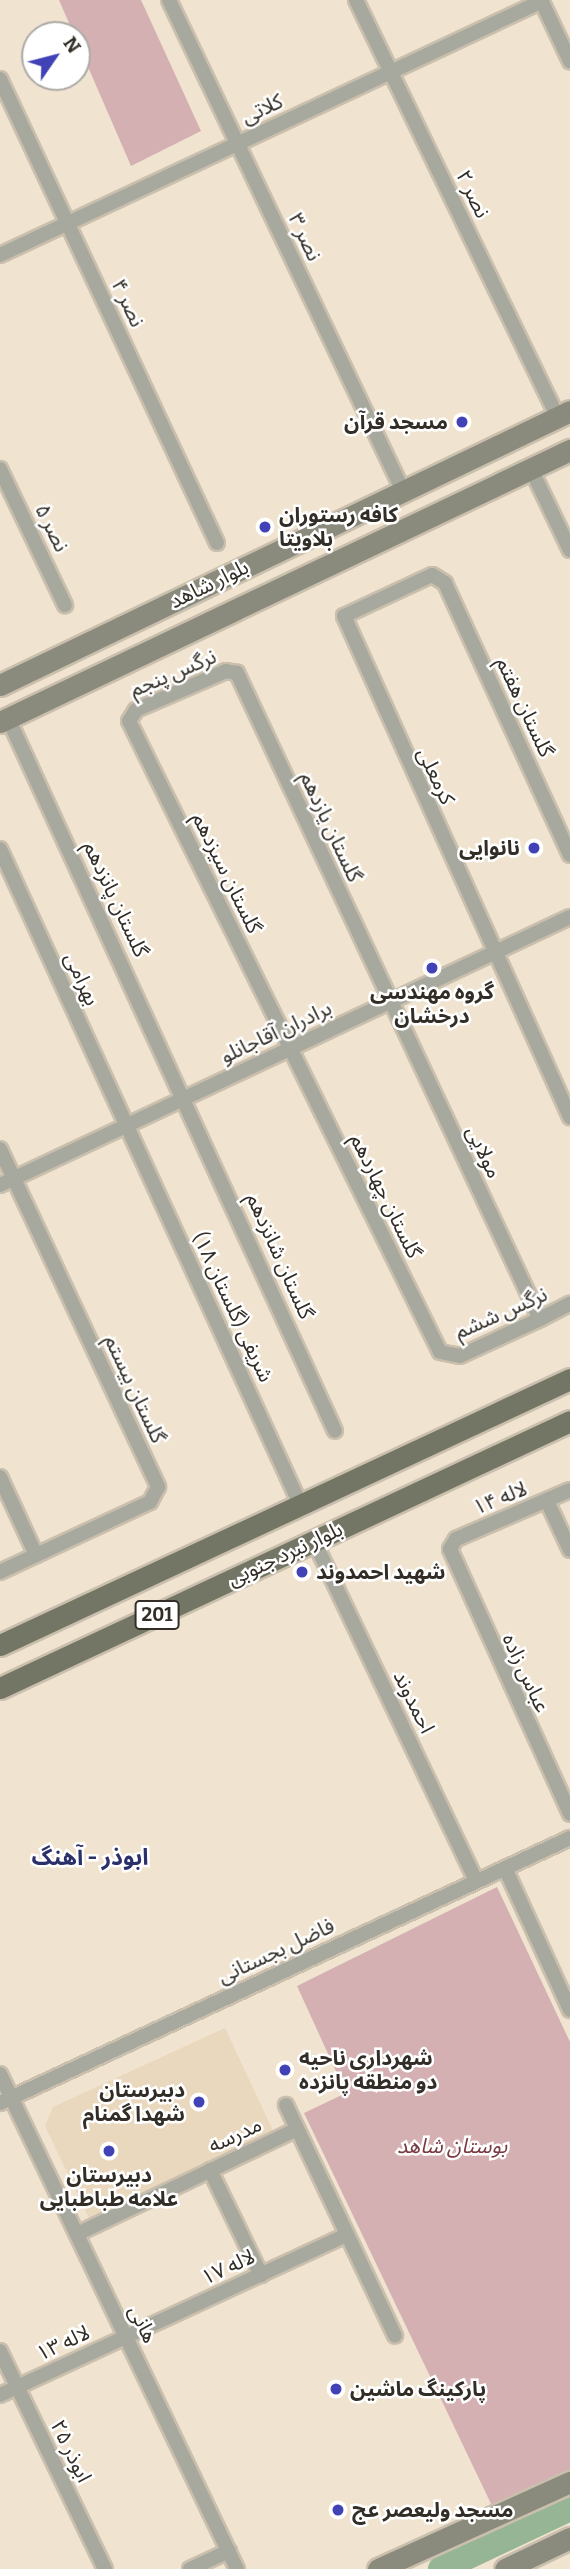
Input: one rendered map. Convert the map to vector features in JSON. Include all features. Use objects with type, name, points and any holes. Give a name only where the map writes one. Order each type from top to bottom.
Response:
[{"type":"main road","name":"بلوار شاهد","points":[[0,685],[403,491],[561,409]]},
{"type":"main road","name":"بلوار شاهد","points":[[4,720],[570,450]]},
{"type":"main road","points":[[403,491],[418,523]]},
{"type":"main road","name":"بلوار نبرد جنوبی","points":[[0,1646],[570,1379]]},
{"type":"main road","name":"بلوار نبرد جنوبی","points":[[0,1688],[570,1421]]},
{"type":"main road","points":[[378,2569],[570,2482]]},
{"type":"main road","points":[[505,2569],[570,2538]]},
{"type":"street","name":"نصر ۳","points":[[169,0],[403,491]]},
{"type":"street","name":"نصر ۲","points":[[356,0],[561,409]]},
{"type":"street","name":"کلاتی","points":[[0,255],[542,1]]},
{"type":"street","points":[[542,1],[570,61]]},
{"type":"street","name":"نصر ۴","points":[[0,79],[217,543]]},
{"type":"street","name":"نصر ۵","points":[[0,469],[65,605]]},
{"type":"street","points":[[531,469],[570,550]]},
{"type":"street","name":"کرمعلی","points":[[440,578],[432,575],[344,616],[570,1117]]},
{"type":"street","name":"گلستان هفتم","points":[[440,578],[570,855]]},
{"type":"street","name":"نرگس پنجم","points":[[130,715],[233,671]]},
{"type":"street","name":"گلستان یازدهم","points":[[233,671],[389,1002]]},
{"type":"street","name":"گلستان سیزدهم","points":[[130,715],[289,1049]]},
{"type":"street","name":"گلستان پانزدهم","points":[[4,720],[186,1098]]},
{"type":"street","name":"بهرامی","points":[[0,849],[126,1126]]},
{"type":"street","name":"برادران آقاجانلو","points":[[0,1185],[570,917]]},
{"type":"street","name":"مولایی","points":[[389,1002],[540,1319]]},
{"type":"street","name":"گلستان چهاردهم","points":[[289,1049],[440,1352],[449,1357]]},
{"type":"street","name":"گلستان شانزدهم","points":[[186,1098],[335,1431]]},
{"type":"street","name":"شریفی (گلستان ۱۸)","points":[[126,1126],[301,1506]]},
{"type":"street","points":[[0,1149],[14,1178]]},
{"type":"street","name":"گلستان بیستم","points":[[14,1178],[158,1487],[150,1502],[37,1555]]},
{"type":"street","name":"نرگس ششم","points":[[449,1357],[570,1304]]},
{"type":"street","points":[[0,1478],[37,1555],[0,1572]]},
{"type":"street","name":"لاله ۱۴","points":[[450,1549],[456,1539],[570,1490]]},
{"type":"street","points":[[547,1502],[570,1550]]},
{"type":"street","name":"احمدوند","points":[[314,1541],[476,1881]]},
{"type":"street","name":"عباس زاده","points":[[450,1549],[570,1814]]},
{"type":"street","name":"فاضل بجستانی","points":[[6,2100],[570,1838]]},
{"type":"street","points":[[505,1868],[570,2010]]},
{"type":"street","name":"هانی","points":[[0,2074],[6,2100],[76,2234],[237,2569]]},
{"type":"street","points":[[286,2105],[395,2336]]},
{"type":"street","name":"مدرسه","points":[[76,2234],[297,2129]]},
{"type":"street","points":[[210,2170],[261,2275]]},
{"type":"street","name":"لاله ۱۷","points":[[126,2337],[348,2235]]},
{"type":"street","name":"لاله ۱۳","points":[[0,2395],[126,2337]]},
{"type":"street","name":"ابوذر ۲۵","points":[[0,2351],[105,2569]]},
{"type":"street","points":[[190,2569],[229,2550]]},
{"type":"shaded area","points":[[225,2028],[273,2131],[89,2218],[45,2126],[53,2107]]},
{"type":"green space","points":[[59,0],[141,0],[201,131],[131,166],[91,74],[91,21],[68,21]]},
{"type":"green space","name":"بوستان شاهد","points":[[497,1887],[570,2042],[570,2473],[494,2510],[304,2113],[346,2093],[297,1986]]},
{"type":"waterway","points":[[441,2569],[570,2508]]},
{"type":"place","name":"مسجد قرآن","points":[[462,422]]},
{"type":"place","name":"کافه رستوران بلاویتا","points":[[265,527]]},
{"type":"place","name":"نانوایی","points":[[534,848]]},
{"type":"place","name":"گروه مهندسی درخشان","points":[[432,968]]},
{"type":"place","name":"شهید احمدوند","points":[[302,1572]]},
{"type":"place","name":"شهرداری ناحیه دو منطقه پانزده","points":[[285,2070]]},
{"type":"place","name":"دبیرستان شهدا گمنام","points":[[199,2102]]},
{"type":"place","name":"دبیرستان علامه طباطبایی","points":[[109,2151]]},
{"type":"place","name":"پارکینگ ماشین","points":[[336,2389]]},
{"type":"place","name":"مسجد ولیعصر عج","points":[[338,2510]]},
{"type":"district","name":"ابوذر - آهنگ","points":[[90,1857]]}]
